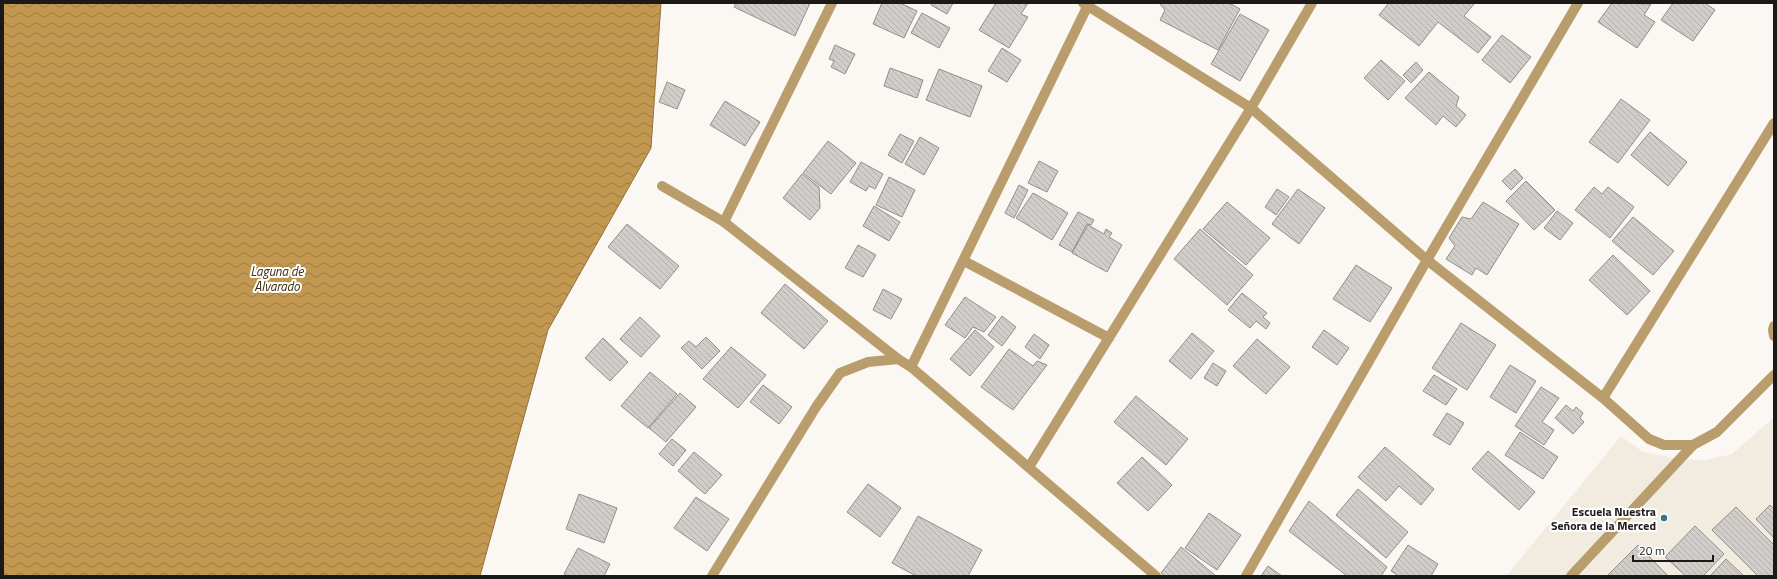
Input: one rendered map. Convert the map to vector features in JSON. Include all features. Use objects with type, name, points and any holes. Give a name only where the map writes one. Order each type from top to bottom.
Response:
[{"type":"street","points":[[724,222],[832,3]]},
{"type":"street","points":[[1029,467],[1251,108],[1312,3]]},
{"type":"street","points":[[1246,576],[1427,260],[1578,3]]},
{"type":"street","points":[[911,367],[964,261],[1087,4],[1251,108],[1427,260],[1603,398],[1649,439],[1664,445],[1693,445]]},
{"type":"street","points":[[1603,398],[1774,123]]},
{"type":"street","points":[[662,186],[724,222],[898,359],[911,367],[1156,576]]},
{"type":"street","points":[[964,261],[1109,338]]},
{"type":"street","points":[[1774,326],[1774,336]]},
{"type":"street","points":[[712,576],[816,407],[840,374],[868,362],[898,359]]},
{"type":"street","points":[[1571,576],[1693,445],[1717,432],[1774,375]]},
{"type":"shaded area","name":"Escuela Nuestra Señora de la Merced","points":[[1774,417],[1774,576],[1506,576],[1621,436],[1643,452],[1681,459],[1706,460],[1732,454]]},
{"type":"water","name":"Laguna de Alvarado","points":[[3,3],[661,3],[651,148],[548,330],[480,576],[3,576]]},
{"type":"building","points":[[736,3],[810,3],[795,36],[734,7]]},
{"type":"building","points":[[882,3],[900,3],[917,11],[904,38],[873,24]]},
{"type":"building","points":[[932,3],[953,3],[947,14],[931,5]]},
{"type":"building","points":[[996,3],[1028,3],[1021,14],[1028,17],[1009,48],[979,30]]},
{"type":"building","points":[[1159,3],[1229,3],[1240,9],[1218,50],[1160,20],[1165,10]]},
{"type":"building","points":[[1386,3],[1473,3],[1474,4],[1464,16],[1491,37],[1478,53],[1438,22],[1419,46],[1379,15],[1388,4]]},
{"type":"building","points":[[1612,3],[1651,4],[1644,15],[1655,22],[1637,48],[1598,22]]},
{"type":"building","points":[[1673,3],[1705,3],[1715,10],[1693,41],[1661,20]]},
{"type":"building","points":[[922,13],[950,28],[939,48],[911,33]]},
{"type":"building","points":[[1240,14],[1269,30],[1240,81],[1211,64]]},
{"type":"building","points":[[1502,35],[1531,57],[1510,83],[1482,60]]},
{"type":"building","points":[[835,45],[855,54],[845,74],[831,67],[834,61],[829,59]]},
{"type":"building","points":[[1002,48],[1021,60],[1007,82],[988,71]]},
{"type":"building","points":[[1381,60],[1405,81],[1388,100],[1364,78]]},
{"type":"building","points":[[1416,62],[1423,70],[1411,83],[1403,75]]},
{"type":"building","points":[[890,68],[923,80],[917,98],[884,86]]},
{"type":"building","points":[[939,69],[982,86],[970,117],[926,100]]},
{"type":"building","points":[[1429,72],[1459,97],[1456,106],[1466,115],[1456,127],[1443,116],[1436,125],[1405,98]]},
{"type":"building","points":[[667,82],[685,90],[677,109],[659,102]]},
{"type":"building","points":[[1621,99],[1650,120],[1618,163],[1589,142]]},
{"type":"building","points":[[725,101],[760,122],[745,146],[710,125]]},
{"type":"building","points":[[1650,132],[1687,162],[1668,186],[1631,155]]},
{"type":"building","points":[[900,134],[914,141],[902,163],[888,155]]},
{"type":"building","points":[[920,137],[939,148],[924,175],[905,164]]},
{"type":"building","points":[[828,141],[856,163],[831,194],[803,173]]},
{"type":"building","points":[[1039,161],[1058,171],[1047,192],[1028,183]]},
{"type":"building","points":[[861,162],[883,174],[875,189],[869,186],[866,191],[850,182]]},
{"type":"building","points":[[1515,169],[1523,178],[1511,190],[1502,181]]},
{"type":"building","points":[[802,174],[819,187],[820,208],[810,220],[783,198]]},
{"type":"building","points":[[889,177],[915,190],[902,217],[876,205]]},
{"type":"building","points":[[1526,181],[1555,210],[1534,230],[1506,201]]},
{"type":"building","points":[[1019,185],[1028,190],[1014,218],[1005,213]]},
{"type":"building","points":[[1594,187],[1602,194],[1608,187],[1634,207],[1610,238],[1575,210]]},
{"type":"building","points":[[1277,189],[1289,197],[1276,215],[1265,207]]},
{"type":"building","points":[[1298,189],[1325,208],[1299,244],[1272,224]]},
{"type":"building","points":[[1033,193],[1068,213],[1052,240],[1016,218]]},
{"type":"building","points":[[1227,202],[1270,238],[1246,265],[1203,229]]},
{"type":"building","points":[[1483,202],[1519,224],[1487,275],[1476,268],[1472,275],[1446,259],[1455,246],[1449,238],[1462,217],[1471,219]]},
{"type":"building","points":[[874,206],[900,222],[889,241],[863,226]]},
{"type":"building","points":[[1557,211],[1573,223],[1560,240],[1544,228]]},
{"type":"building","points":[[1078,212],[1094,220],[1091,225],[1087,224],[1072,252],[1059,245]]},
{"type":"building","points":[[1633,217],[1674,251],[1653,275],[1612,241]]},
{"type":"building","points":[[627,224],[679,266],[660,289],[608,247]]},
{"type":"building","points":[[1088,225],[1104,234],[1106,229],[1112,233],[1109,237],[1122,245],[1107,272],[1072,253]]},
{"type":"building","points":[[1200,229],[1253,275],[1227,305],[1174,259]]},
{"type":"building","points":[[858,245],[876,255],[863,277],[845,268]]},
{"type":"building","points":[[1613,255],[1650,291],[1627,315],[1589,280]]},
{"type":"building","points":[[1356,265],[1392,288],[1370,322],[1333,299]]},
{"type":"building","points":[[785,284],[828,321],[804,349],[761,313]]},
{"type":"building","points":[[883,289],[902,299],[891,319],[873,310]]},
{"type":"building","points":[[1242,293],[1267,313],[1263,317],[1270,323],[1266,329],[1256,321],[1250,328],[1228,310]]},
{"type":"building","points":[[965,297],[996,317],[984,332],[973,327],[965,338],[945,325]]},
{"type":"building","points":[[1002,316],[1016,327],[1002,346],[988,335]]},
{"type":"building","points":[[640,317],[660,336],[641,357],[620,339]]},
{"type":"building","points":[[1461,323],[1496,345],[1467,390],[1432,368]]},
{"type":"building","points":[[975,330],[994,347],[970,376],[950,359]]},
{"type":"building","points":[[1324,330],[1349,348],[1337,365],[1312,347]]},
{"type":"building","points":[[1192,333],[1214,351],[1191,379],[1169,361]]},
{"type":"building","points":[[1034,334],[1049,345],[1040,359],[1025,347]]},
{"type":"building","points":[[706,337],[720,351],[702,369],[681,348],[689,341],[696,347]]},
{"type":"building","points":[[603,338],[628,362],[610,381],[585,358]]},
{"type":"building","points":[[1257,339],[1290,367],[1266,394],[1233,366]]},
{"type":"building","points":[[731,347],[766,375],[738,408],[703,379]]},
{"type":"building","points":[[1009,349],[1033,366],[1037,361],[1047,365],[1013,410],[981,387]]},
{"type":"building","points":[[1213,363],[1226,371],[1217,386],[1204,378]]},
{"type":"building","points":[[1510,365],[1536,381],[1516,413],[1490,397]]},
{"type":"building","points":[[650,372],[677,394],[648,428],[621,406]]},
{"type":"building","points":[[1434,375],[1457,389],[1446,405],[1423,391]]},
{"type":"building","points":[[763,385],[792,407],[779,424],[750,402]]},
{"type":"building","points":[[1541,387],[1559,398],[1542,422],[1554,430],[1544,445],[1515,426]]},
{"type":"building","points":[[680,393],[696,407],[666,442],[649,428]]},
{"type":"building","points":[[1136,396],[1188,439],[1166,465],[1114,422]]},
{"type":"building","points":[[1566,405],[1573,411],[1576,407],[1583,413],[1580,418],[1584,422],[1573,434],[1555,418]]},
{"type":"building","points":[[1447,413],[1464,423],[1450,445],[1433,435]]},
{"type":"building","points":[[1520,432],[1558,457],[1543,479],[1505,455]]},
{"type":"building","points":[[672,439],[686,450],[673,466],[659,454]]},
{"type":"building","points":[[1385,447],[1434,489],[1421,505],[1399,486],[1386,501],[1358,477]]},
{"type":"building","points":[[1488,451],[1535,492],[1519,510],[1472,469]]},
{"type":"building","points":[[694,452],[722,475],[705,494],[678,471]]},
{"type":"building","points":[[1142,457],[1172,485],[1148,511],[1117,483]]},
{"type":"building","points":[[868,484],[901,508],[880,537],[847,512]]},
{"type":"building","points":[[1358,489],[1408,532],[1386,558],[1336,515]]},
{"type":"building","points":[[579,494],[617,508],[604,543],[566,529]]},
{"type":"building","points":[[696,497],[729,519],[707,551],[674,528]]},
{"type":"building","points":[[1309,501],[1387,567],[1381,576],[1347,576],[1289,531]]},
{"type":"building","points":[[1770,505],[1774,509],[1774,538],[1756,519]]},
{"type":"building","points":[[1736,507],[1774,545],[1774,576],[1758,576],[1712,530]]},
{"type":"building","points":[[1209,513],[1241,535],[1217,570],[1185,548]]},
{"type":"building","points":[[918,516],[982,550],[968,576],[916,576],[892,563]]},
{"type":"building","points":[[1695,526],[1724,554],[1703,576],[1686,576],[1665,557]]},
{"type":"building","points":[[1408,545],[1438,564],[1431,576],[1399,576],[1391,571]]},
{"type":"building","points":[[1638,545],[1668,576],[1607,576]]},
{"type":"building","points":[[1181,547],[1215,575],[1165,576],[1161,573]]},
{"type":"building","points":[[578,548],[610,564],[604,576],[568,576],[564,574]]},
{"type":"building","points":[[1726,559],[1744,576],[1710,576]]},
{"type":"building","points":[[1268,566],[1282,576],[1261,576]]},
{"type":"place","name":"Escuela Nuestra Señora de la Merced","points":[[1664,518]]}]
